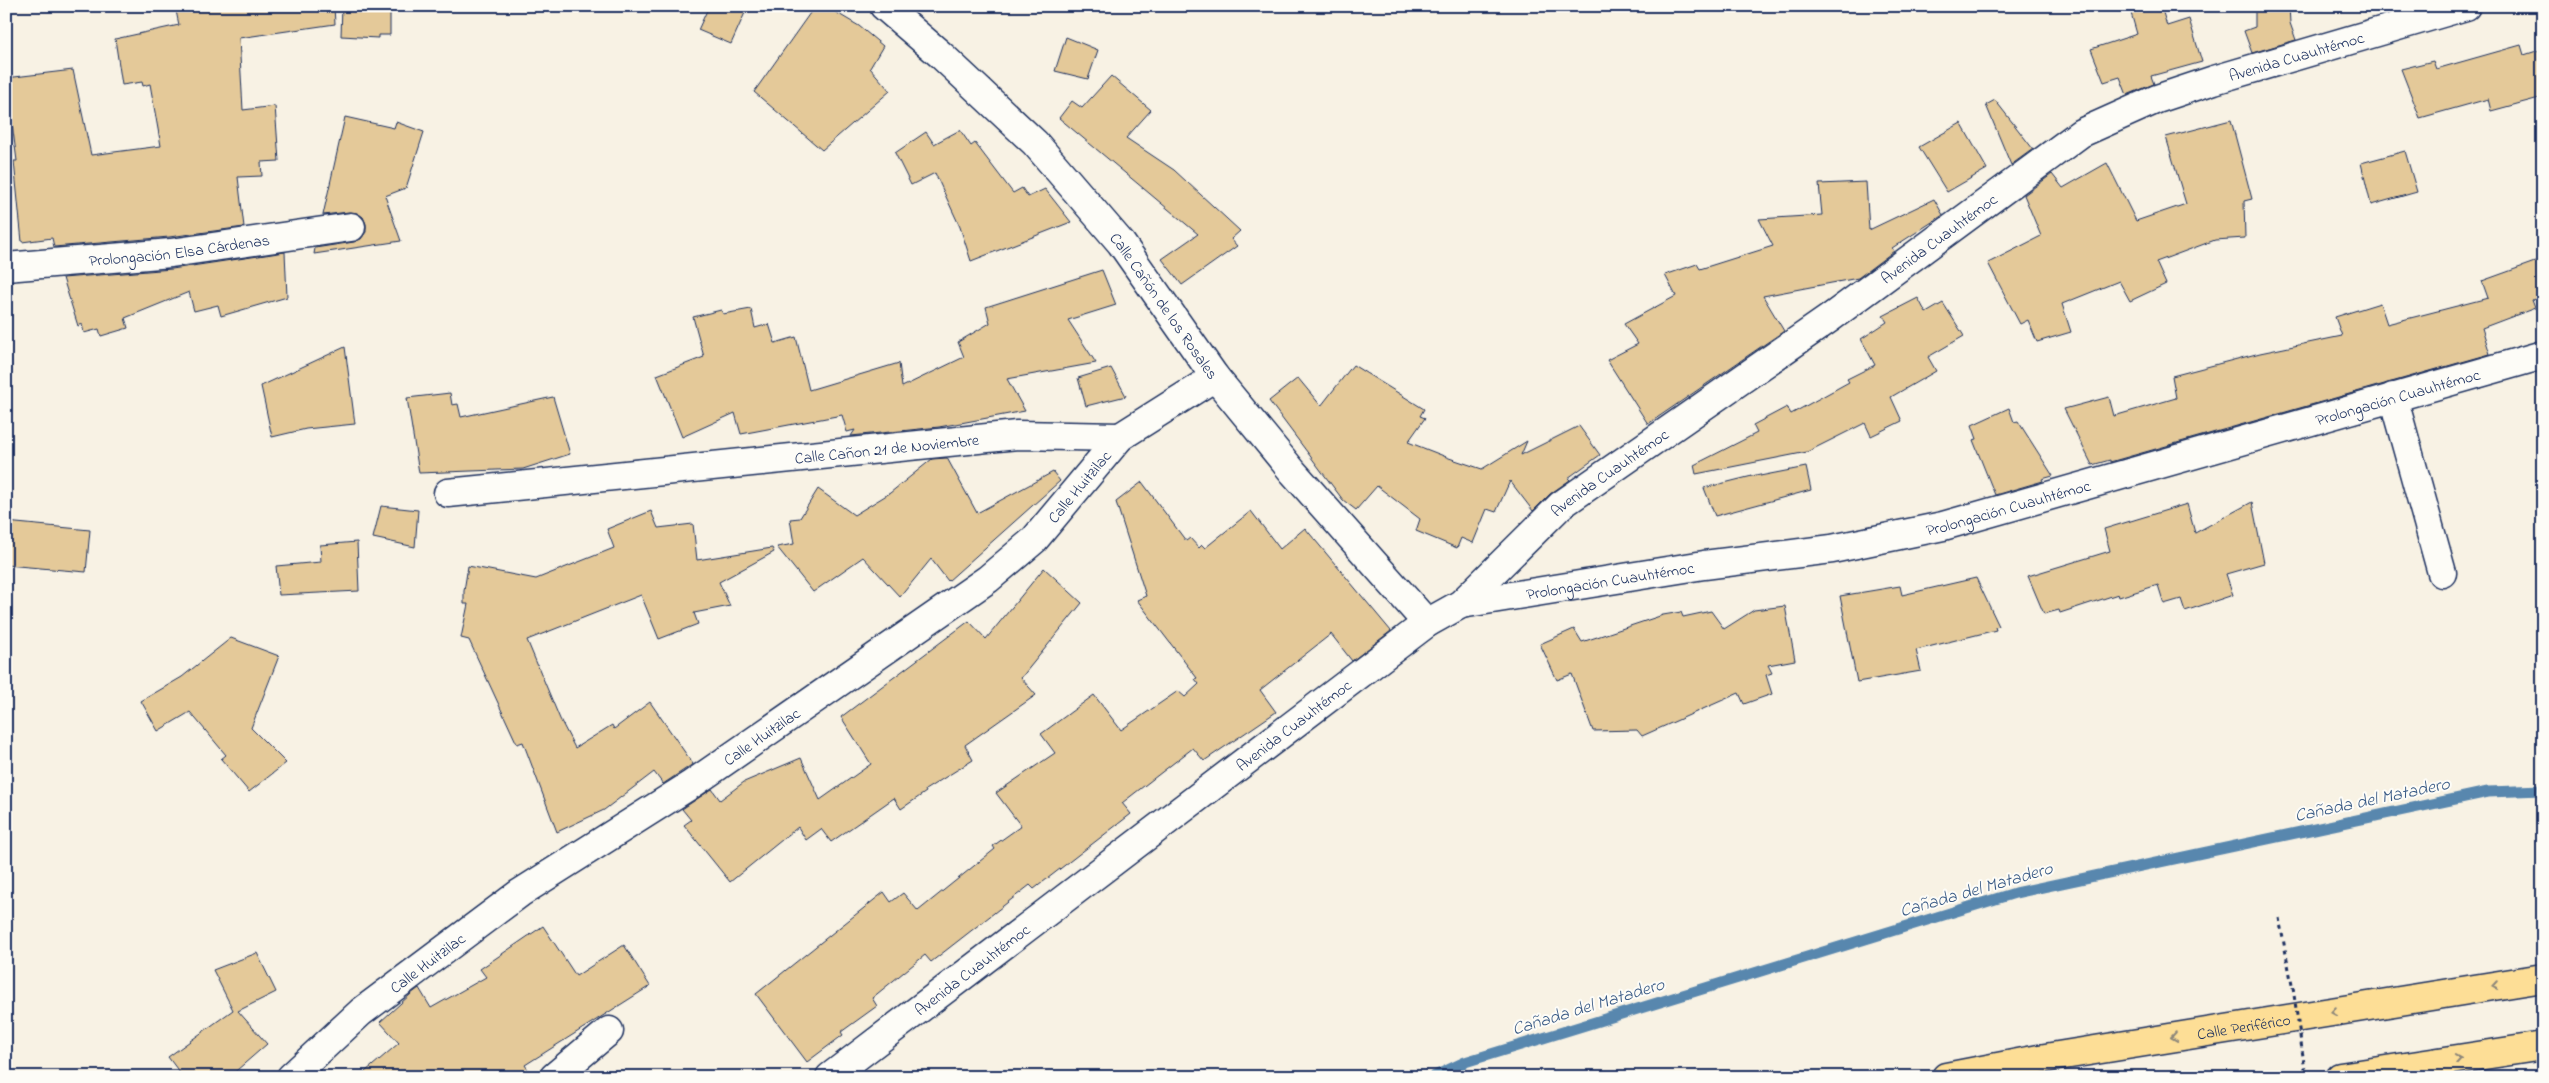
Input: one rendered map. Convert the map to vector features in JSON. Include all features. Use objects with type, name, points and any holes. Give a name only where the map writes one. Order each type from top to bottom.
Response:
[{"type":"highway","name":"Calle Periférico","points":[[1946,1077],[2039,1059],[2543,978]]},
{"type":"highway","points":[[2340,1077],[2543,1046]]},
{"type":"street","name":"Calle Cañón de los Rosales","points":[[884,6],[941,55],[1035,143],[1121,243],[1215,376],[1293,472],[1427,623]]},
{"type":"street","name":"Avenida Cuauhtémoc","points":[[830,1077],[1427,623],[1460,604],[1561,505],[1830,318],[2081,133],[2157,99],[2214,80],[2466,6]]},
{"type":"street","name":"Prolongación Elsa Cárdenas","points":[[6,268],[171,253],[351,227]]},
{"type":"street","name":"Prolongación Cuauhtémoc","points":[[1460,604],[1704,565],[1832,550],[1943,526],[2543,355]]},
{"type":"street","name":"Calle Huitzilac","points":[[291,1077],[361,1012],[520,893],[692,784],[988,579],[1034,540],[1120,437],[1215,376]]},
{"type":"street","points":[[2393,397],[2442,573]]},
{"type":"street","name":"Calle Cañon 21 de Noviembre","points":[[448,493],[1017,435],[1120,437]]},
{"type":"street","points":[[554,1077],[609,1030]]},
{"type":"path","points":[[2279,918],[2293,988],[2306,1077]]},
{"type":"building","points":[[175,6],[334,6],[335,24],[239,38],[243,110],[275,106],[279,161],[261,162],[262,176],[238,177],[244,227],[169,237],[54,247],[52,238],[22,242],[14,161],[17,161],[6,78],[73,70],[91,155],[161,146],[150,84],[143,86],[142,82],[122,85],[115,39],[179,25]]},
{"type":"building","points":[[342,6],[390,6],[390,35],[378,35],[378,38],[341,36]]},
{"type":"building","points":[[709,6],[748,6],[731,44],[698,30]]},
{"type":"building","points":[[815,6],[825,6],[859,26],[883,46],[870,68],[890,91],[822,150],[754,92]]},
{"type":"building","points":[[2161,6],[2167,26],[2189,19],[2202,62],[2151,76],[2154,84],[2127,95],[2120,77],[2104,82],[2091,49],[2137,34],[2131,13]]},
{"type":"building","points":[[2255,6],[2289,6],[2290,23],[2296,40],[2252,53],[2244,31],[2255,27]]},
{"type":"building","points":[[1066,37],[1098,50],[1088,79],[1055,71]]},
{"type":"building","points":[[2521,45],[2524,55],[2543,49],[2543,97],[2491,111],[2488,99],[2420,118],[2401,69],[2433,61],[2436,69]]},
{"type":"building","points":[[1111,76],[1151,110],[1126,138],[1174,170],[1240,231],[1231,239],[1237,246],[1182,285],[1162,259],[1198,234],[1059,118],[1072,101],[1082,108]]},
{"type":"building","points":[[1995,100],[2033,149],[2011,165],[1986,105]]},
{"type":"building","points":[[345,117],[394,128],[396,122],[424,132],[406,188],[385,196],[401,241],[314,254],[315,248],[354,242],[361,239],[366,232],[366,224],[363,217],[357,213],[323,215]]},
{"type":"building","points":[[2231,120],[2252,199],[2244,201],[2245,238],[2215,240],[2156,262],[2166,284],[2130,301],[2119,281],[2062,304],[2071,332],[2037,342],[2028,320],[2020,324],[1988,263],[2041,236],[2024,195],[2052,174],[2063,188],[2107,163],[2136,221],[2186,204],[2166,137]]},
{"type":"building","points":[[1961,123],[1987,169],[1947,192],[1919,147]]},
{"type":"building","points":[[960,130],[971,146],[975,143],[1013,193],[1022,188],[1028,197],[1045,189],[1071,222],[971,261],[960,227],[935,173],[911,185],[895,153],[926,132],[934,144]]},
{"type":"building","points":[[2405,151],[2417,192],[2371,205],[2361,163]]},
{"type":"building","points":[[1866,182],[1869,230],[1934,199],[1943,215],[1892,248],[1894,251],[1858,278],[1763,296],[1784,331],[1648,424],[1607,360],[1638,344],[1624,324],[1676,296],[1665,275],[1697,264],[1700,269],[1773,246],[1759,219],[1822,215],[1819,184]]},
{"type":"building","points":[[285,252],[287,297],[221,316],[218,305],[194,311],[189,292],[125,318],[128,328],[101,336],[99,329],[84,333],[82,324],[78,326],[63,278],[172,269]]},
{"type":"building","points":[[2543,259],[2543,296],[2532,300],[2535,308],[2482,328],[2490,354],[2110,462],[2110,460],[2092,465],[2064,409],[2109,397],[2114,416],[2176,398],[2172,376],[2260,353],[2342,336],[2335,317],[2380,303],[2387,324],[2488,298],[2482,281]]},
{"type":"building","points":[[1102,270],[1116,305],[1068,320],[1096,363],[1007,379],[1025,411],[939,427],[851,436],[855,430],[847,432],[842,415],[741,434],[735,413],[682,437],[657,375],[704,357],[693,317],[721,310],[723,314],[751,309],[755,328],[769,324],[775,343],[796,337],[809,390],[899,363],[902,387],[964,357],[958,342],[990,323],[986,307]]},
{"type":"building","points":[[1918,298],[1926,313],[1943,303],[1964,336],[1928,357],[1936,371],[1891,397],[1902,421],[1871,436],[1865,423],[1807,452],[1696,474],[1694,465],[1757,433],[1753,425],[1787,407],[1791,414],[1849,382],[1847,379],[1875,365],[1861,339],[1887,322],[1883,316]]},
{"type":"building","points":[[345,347],[355,424],[306,429],[272,437],[261,386]]},
{"type":"building","points":[[1353,365],[1424,409],[1420,416],[1425,418],[1408,442],[1449,458],[1482,469],[1527,441],[1521,455],[1579,426],[1600,455],[1568,478],[1570,480],[1550,494],[1533,511],[1510,481],[1496,512],[1487,509],[1473,543],[1461,538],[1457,548],[1416,531],[1420,519],[1377,486],[1356,510],[1343,500],[1269,401],[1298,378],[1321,406]]},
{"type":"building","points":[[1111,368],[1126,396],[1086,406],[1078,378]]},
{"type":"building","points":[[450,393],[452,405],[458,404],[461,417],[553,397],[570,454],[523,469],[419,473],[407,398]]},
{"type":"building","points":[[2009,408],[2014,422],[2018,421],[2053,476],[2042,479],[2043,481],[1995,495],[1973,440],[1977,439],[1972,425]]},
{"type":"building","points":[[947,458],[977,513],[1053,472],[1060,481],[948,581],[931,559],[900,597],[863,557],[813,592],[777,547],[794,544],[790,519],[800,518],[818,489],[854,515],[890,493],[932,459]]},
{"type":"building","points":[[1806,467],[1811,490],[1715,516],[1704,488],[1760,474],[1760,476]]},
{"type":"building","points":[[1142,482],[1186,541],[1190,538],[1199,548],[1202,545],[1205,548],[1251,511],[1280,549],[1305,528],[1391,631],[1352,661],[1331,634],[1260,690],[1276,712],[1204,761],[1193,748],[1122,803],[1131,814],[1034,889],[1030,885],[931,962],[925,955],[872,998],[877,1006],[841,1032],[843,1035],[807,1062],[756,994],[884,892],[891,902],[903,893],[918,911],[995,849],[993,846],[1021,826],[996,793],[1055,753],[1041,734],[1094,695],[1121,730],[1178,691],[1185,697],[1199,684],[1195,679],[1197,678],[1137,600],[1146,596],[1116,502]]},
{"type":"building","points":[[2252,502],[2264,563],[2226,574],[2233,595],[2185,611],[2181,599],[2164,604],[2158,585],[2119,597],[2118,594],[2060,613],[2059,610],[2044,614],[2028,576],[2110,551],[2104,529],[2187,504],[2195,533]]},
{"type":"building","points":[[381,506],[418,510],[415,547],[373,538]]},
{"type":"building","points":[[651,511],[658,528],[693,524],[697,560],[772,548],[774,552],[719,582],[730,606],[694,613],[698,624],[659,639],[641,595],[527,640],[560,719],[575,748],[612,725],[614,729],[650,702],[693,764],[663,784],[654,772],[604,810],[557,832],[523,742],[517,744],[469,640],[461,638],[468,604],[464,604],[464,591],[468,566],[536,579],[614,548],[607,529]]},
{"type":"building","points":[[6,522],[90,530],[86,572],[6,565]]},
{"type":"building","points":[[357,542],[359,591],[279,595],[276,566],[321,562],[320,545]]},
{"type":"building","points":[[1044,568],[1082,603],[1021,678],[1036,695],[965,745],[973,760],[925,790],[926,792],[901,809],[894,798],[831,842],[821,829],[806,840],[798,827],[730,882],[684,825],[691,820],[682,809],[712,789],[720,800],[744,782],[801,758],[820,800],[871,764],[841,717],[969,621],[986,639]]},
{"type":"building","points":[[1976,578],[1999,626],[1995,627],[1996,630],[1916,650],[1921,671],[1857,682],[1840,596],[1900,586],[1902,595]]},
{"type":"building","points":[[1785,606],[1795,660],[1768,665],[1772,673],[1766,675],[1772,694],[1744,704],[1739,693],[1642,736],[1637,730],[1593,731],[1572,674],[1557,680],[1540,644],[1574,629],[1582,642],[1663,615],[1681,612],[1683,617],[1711,611],[1724,629],[1754,610]]},
{"type":"building","points":[[231,638],[279,656],[251,728],[286,763],[249,792],[221,759],[226,755],[190,712],[158,731],[141,701],[182,677]]},
{"type":"building","points":[[543,926],[576,976],[624,945],[650,986],[525,1065],[533,1077],[359,1077],[399,1043],[380,1022],[411,994],[419,988],[431,1008],[486,977],[480,969]]},
{"type":"building","points":[[257,953],[276,992],[238,1011],[267,1044],[229,1077],[183,1077],[168,1057],[233,1010],[213,970]]},
{"type":"waterway","name":"Cañada del Matadero","points":[[1433,1077],[1465,1062],[2015,893],[2488,792],[2543,790]]}]
